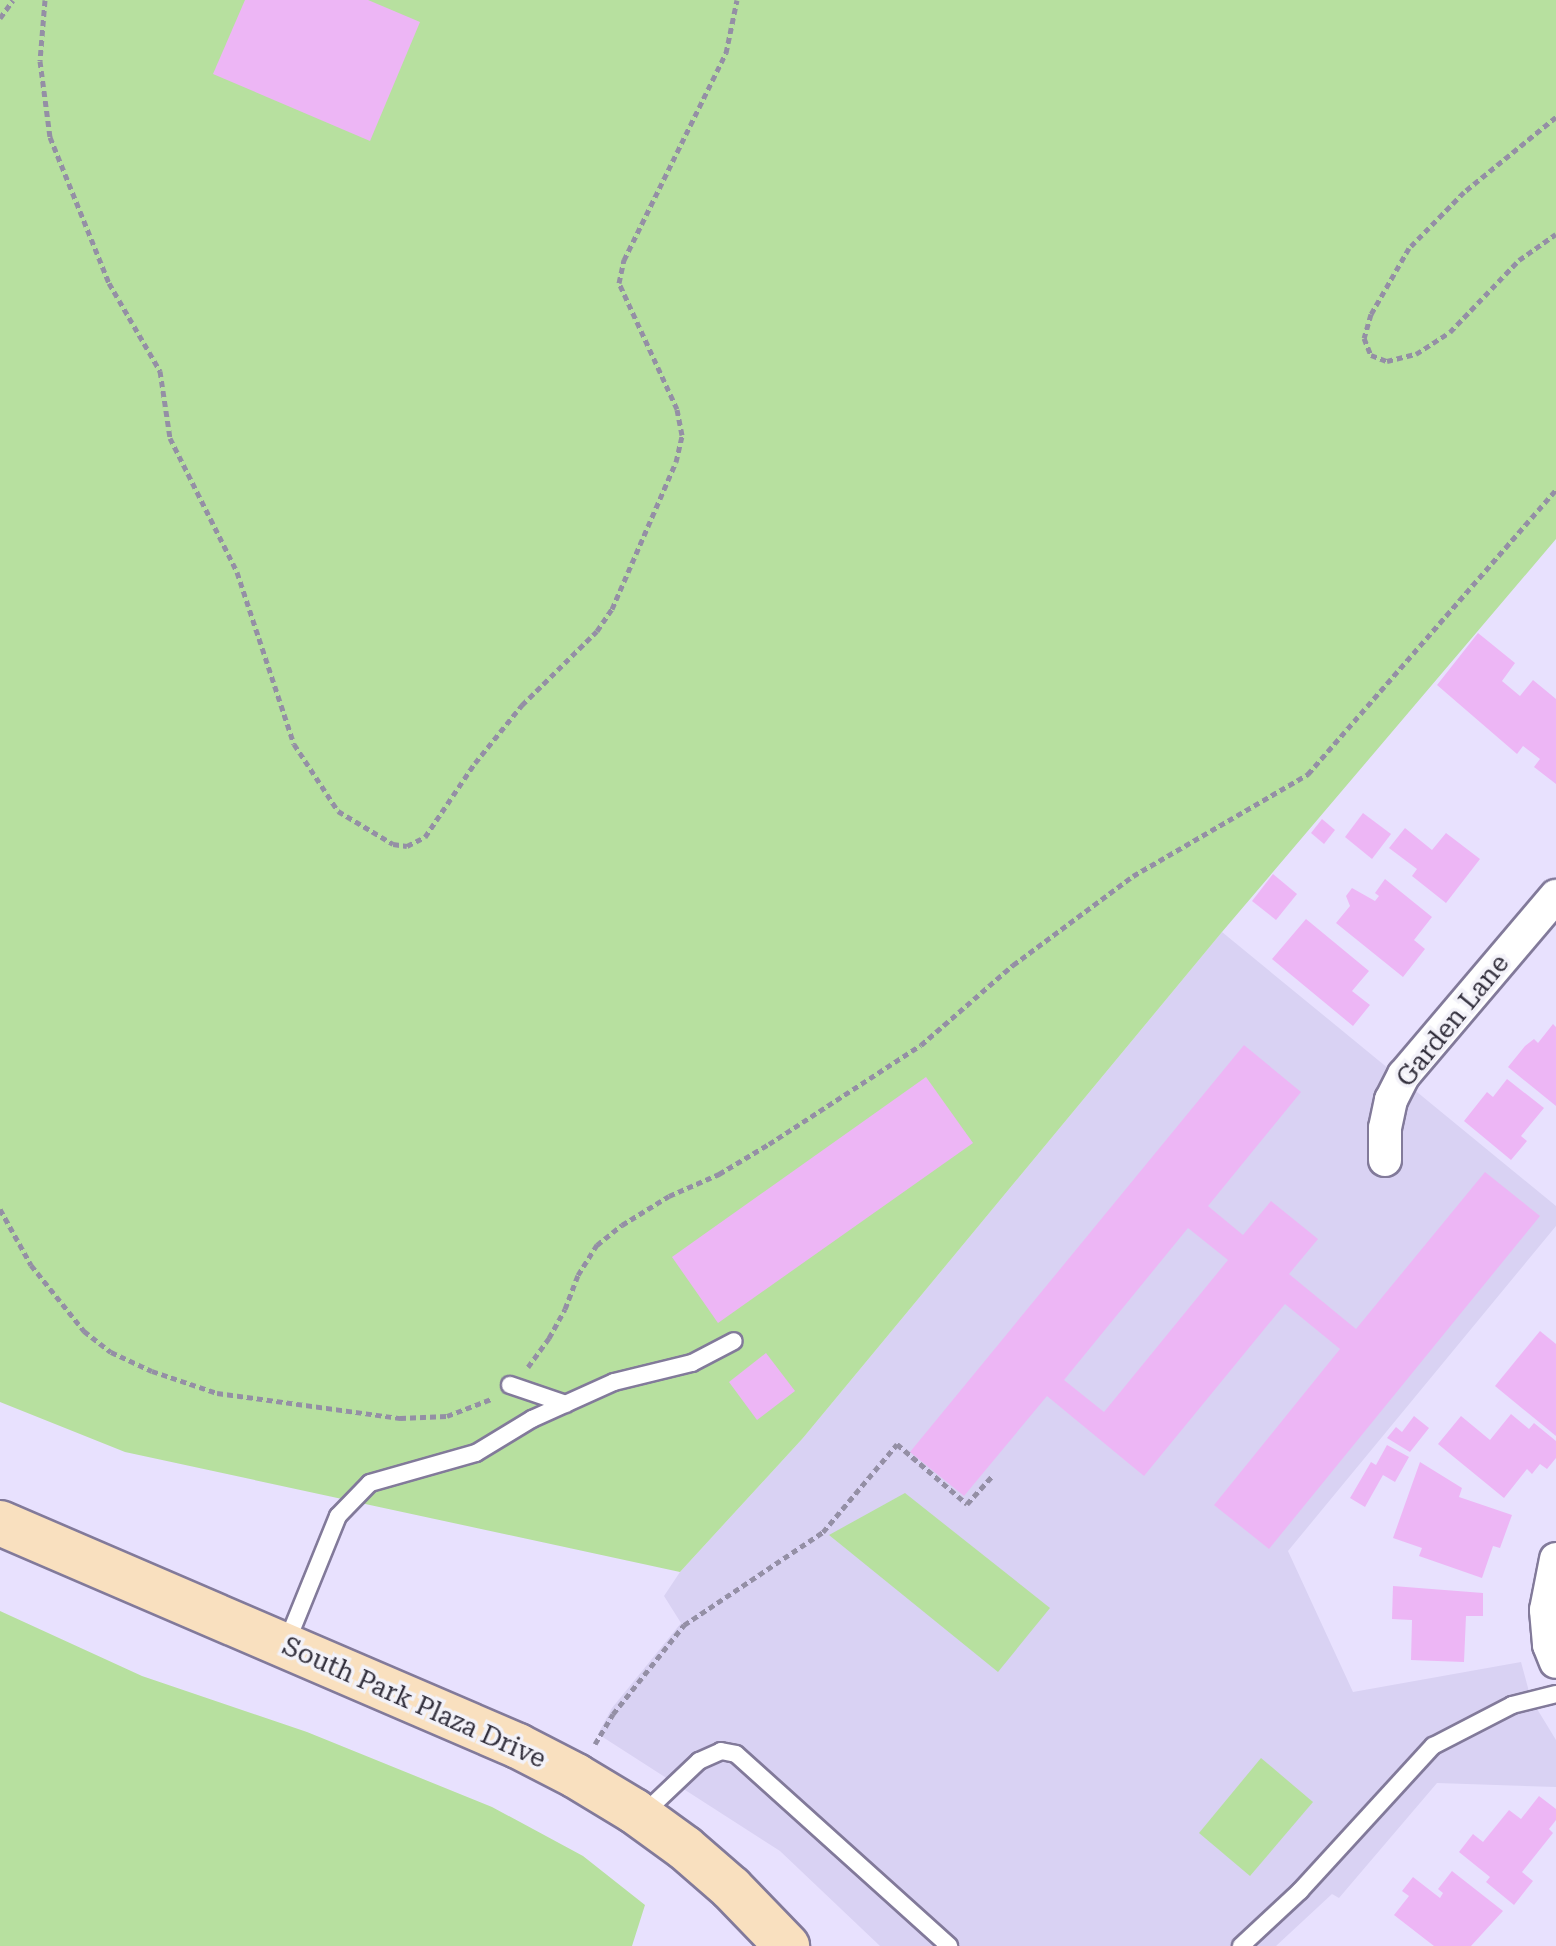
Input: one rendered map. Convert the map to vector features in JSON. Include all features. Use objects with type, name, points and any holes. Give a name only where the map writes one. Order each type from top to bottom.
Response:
[{"type":"street","name":"Garden Lane","points":[[1385,1160],[1388,1114],[1404,1075],[1556,896]]},
{"type":"street","name":"South Park Plaza Drive","points":[[0,1523],[518,1746],[576,1776],[641,1816],[731,1888],[787,1946]]},
{"type":"street","points":[[1556,1559],[1546,1610],[1549,1645],[1556,1662]]},
{"type":"lane","points":[[286,1646],[338,1516],[370,1483],[476,1453],[532,1419],[614,1382],[692,1363],[734,1341]]},
{"type":"lane","points":[[510,1385],[566,1404]]},
{"type":"lane","points":[[1241,1946],[1300,1891],[1433,1746],[1512,1705],[1556,1694]]},
{"type":"lane","points":[[641,1816],[699,1761],[721,1751],[736,1754],[949,1946]]},
{"type":"path","points":[[0,18],[13,0]]},
{"type":"path","points":[[45,0],[40,61],[50,137],[109,283],[160,371],[170,438],[237,572],[294,744],[338,811],[393,844],[407,846],[425,837],[475,763],[512,717],[597,631],[612,609],[676,462],[682,435],[677,409],[619,283],[624,260],[726,53],[737,0]]},
{"type":"path","points":[[1556,117],[1464,192],[1409,248],[1371,314],[1364,338],[1371,355],[1387,361],[1416,354],[1450,332],[1519,260],[1556,234]]},
{"type":"path","points":[[0,1209],[31,1265],[84,1331],[111,1352],[152,1371],[217,1393],[400,1418],[447,1416],[478,1406],[510,1385],[549,1338],[565,1309],[578,1275],[597,1245],[622,1225],[669,1196],[719,1174],[769,1144],[921,1045],[1013,965],[1133,876],[1308,774],[1556,490]]},
{"type":"path","points":[[576,1776],[613,1714],[684,1625],[823,1532],[897,1444],[967,1504],[992,1476]]},
{"type":"shaded area","points":[[1222,932],[1556,1206],[1556,1226],[1288,1551],[1353,1692],[1521,1662],[1531,1699],[1556,1740],[1556,1787],[1437,1783],[1339,1898],[1332,1894],[1276,1946],[880,1946],[780,1851],[598,1734],[612,1708],[681,1623],[664,1596],[680,1572],[803,1438]]},
{"type":"green space","points":[[0,0],[1556,0],[1556,539],[1222,932],[803,1438],[680,1572],[125,1452],[0,1402]]},
{"type":"green space","points":[[905,1493],[1050,1608],[998,1672],[829,1535]]},
{"type":"green space","points":[[0,1611],[142,1676],[307,1732],[492,1807],[583,1856],[645,1905],[632,1946],[0,1946]]},
{"type":"green space","points":[[1261,1758],[1313,1802],[1250,1876],[1199,1833]]},
{"type":"building","points":[[245,0],[368,0],[420,22],[370,141],[213,74]]},
{"type":"building","points":[[1478,633],[1515,663],[1502,681],[1520,696],[1533,680],[1556,699],[1556,784],[1534,767],[1540,759],[1523,746],[1517,754],[1437,685]]},
{"type":"building","points":[[1363,813],[1391,834],[1372,859],[1345,837]]},
{"type":"building","points":[[1322,819],[1335,830],[1324,844],[1311,833]]},
{"type":"building","points":[[1405,828],[1432,850],[1446,833],[1480,859],[1446,903],[1412,876],[1417,869],[1389,848]]},
{"type":"building","points":[[1273,874],[1297,894],[1276,920],[1252,901]]},
{"type":"building","points":[[1385,879],[1432,917],[1414,940],[1425,949],[1403,977],[1336,923],[1350,906],[1346,896],[1352,888],[1375,901],[1379,896],[1375,893]]},
{"type":"building","points":[[1306,919],[1369,971],[1352,991],[1370,1005],[1353,1026],[1272,959]]},
{"type":"building","points":[[1553,1024],[1556,1027],[1556,1106],[1508,1067],[1525,1046],[1534,1039],[1538,1043]]},
{"type":"building","points":[[1244,1045],[1301,1092],[1208,1206],[1243,1235],[1271,1201],[1318,1239],[1289,1274],[1356,1329],[1485,1172],[1540,1216],[1269,1549],[1214,1505],[1340,1349],[1285,1304],[1144,1476],[1047,1396],[964,1496],[910,1452]],"holes":[[[1188,1228],[1228,1260],[1104,1412],[1064,1380]]]},
{"type":"building","points":[[926,1077],[973,1143],[718,1323],[672,1257]]},
{"type":"building","points":[[1507,1079],[1544,1108],[1521,1136],[1527,1141],[1511,1160],[1464,1121],[1487,1092],[1493,1097]]},
{"type":"building","points":[[1540,1331],[1556,1344],[1556,1436],[1495,1386]]},
{"type":"building","points":[[766,1353],[795,1391],[757,1420],[729,1382]]},
{"type":"building","points":[[1511,1414],[1529,1429],[1534,1423],[1556,1441],[1556,1458],[1547,1469],[1540,1464],[1532,1474],[1527,1469],[1504,1498],[1438,1444],[1461,1416],[1490,1440]]},
{"type":"building","points":[[1414,1416],[1429,1428],[1410,1452],[1387,1438],[1396,1427],[1402,1432]]},
{"type":"building","points":[[1387,1445],[1409,1457],[1395,1482],[1383,1475],[1365,1507],[1350,1498],[1371,1462],[1376,1465]]},
{"type":"building","points":[[1420,1462],[1462,1488],[1459,1497],[1512,1515],[1500,1548],[1493,1546],[1482,1578],[1419,1556],[1422,1548],[1393,1538]]},
{"type":"building","points":[[1393,1586],[1483,1593],[1483,1616],[1466,1616],[1464,1662],[1411,1660],[1412,1620],[1392,1619]]},
{"type":"building","points":[[1539,1796],[1556,1809],[1556,1820],[1549,1829],[1553,1833],[1522,1872],[1533,1881],[1514,1905],[1486,1882],[1490,1877],[1459,1852],[1473,1834],[1483,1842],[1509,1810],[1521,1819]]},
{"type":"building","points":[[1452,1871],[1503,1911],[1471,1946],[1434,1946],[1394,1915],[1409,1896],[1402,1891],[1413,1877],[1440,1898],[1443,1893],[1438,1889]]}]
